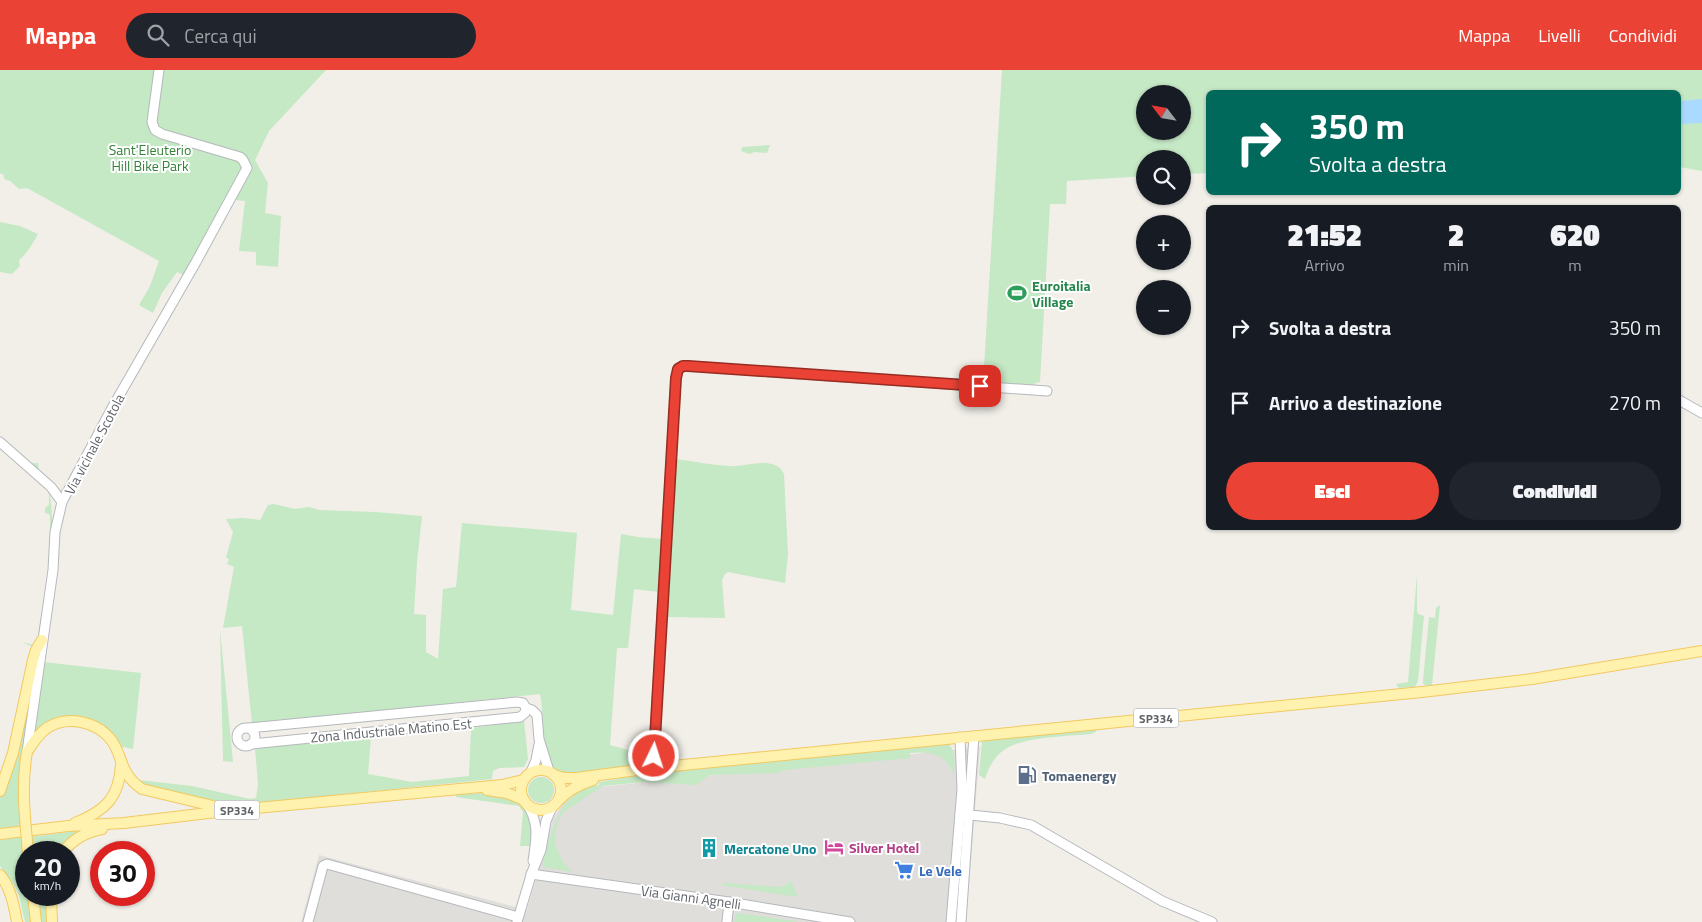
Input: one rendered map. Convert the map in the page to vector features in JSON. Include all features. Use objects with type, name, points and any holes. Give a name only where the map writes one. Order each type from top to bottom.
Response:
[{"type":"main road","points":[[0,791],[13,753],[33,660],[42,640]]},
{"type":"main road","name":"SP334","points":[[0,834],[510,784],[540,770],[566,778],[1440,690],[1532,679],[1702,651]]},
{"type":"main road","points":[[27,841],[23,793],[27,752],[38,736],[47,728],[56,724],[74,721],[83,722],[102,731],[112,742],[125,772],[134,784],[142,788],[213,806],[225,811]]},
{"type":"main road","points":[[68,826],[82,820],[110,802],[120,780],[121,764]]},
{"type":"main road","points":[[552,773],[558,780],[561,789],[555,804]]},
{"type":"main road","name":"SP334","points":[[474,787],[507,793],[541,810],[555,804],[566,792],[573,788],[609,774]]},
{"type":"main road","points":[[526,802],[521,790],[527,776]]},
{"type":"main road","points":[[73,841],[93,830],[115,827],[124,823]]},
{"type":"main road","points":[[0,875],[9,890],[17,922]]},
{"type":"main road","points":[[34,906],[36,922]]},
{"type":"main road","points":[[51,906],[52,922]]},
{"type":"street","name":"Via vicinale Scotola","points":[[27,752],[54,563],[57,519],[62,502],[112,408],[245,172],[246,164],[236,156],[154,130],[152,122],[159,70]]},
{"type":"street","points":[[653,768],[678,369],[688,366],[1046,390]]},
{"type":"street","points":[[1681,401],[1702,413]]},
{"type":"street","points":[[0,442],[52,487],[62,502]]},
{"type":"street","name":"Zona Industriale Matino Est","points":[[248,728],[520,702],[526,708],[525,714],[520,717],[251,744]]},
{"type":"street","points":[[445,708],[446,725]]},
{"type":"street","points":[[526,708],[536,713],[539,739],[552,773]]},
{"type":"street","points":[[328,721],[330,736]]},
{"type":"street","points":[[248,728],[255,738],[251,744],[242,745],[237,738],[240,730],[248,728]]},
{"type":"street","points":[[961,922],[974,736]]},
{"type":"street","points":[[951,922],[962,789],[960,737]]},
{"type":"street","points":[[527,776],[536,760],[539,739]]},
{"type":"street","points":[[526,802],[533,813],[537,826],[532,873]]},
{"type":"street","points":[[308,922],[322,869],[327,864],[518,919],[541,850],[546,821],[555,804]]},
{"type":"street","points":[[960,814],[1031,825],[1153,896],[1212,922]]},
{"type":"street","points":[[956,858],[966,858]]},
{"type":"street","name":"Via Gianni Agnelli","points":[[532,873],[850,922]]},
{"type":"street","points":[[727,922],[729,902]]},
{"type":"shaded area","points":[[980,747],[966,922],[301,922],[319,855],[527,910],[553,819],[564,802],[590,788]]},
{"type":"green space","name":"Sant'Eleuterio Hill Bike Park","points":[[0,70],[326,70],[269,131],[255,160],[268,183],[265,213],[281,216],[278,267],[256,265],[256,252],[239,251],[245,201],[234,200],[63,491],[62,491],[46,477],[60,489],[64,489],[184,275],[177,272],[162,293],[153,313],[139,305],[150,286],[159,261],[27,188],[19,189],[10,181],[4,179],[4,175],[0,173]]},
{"type":"green space","name":"Euroitalia Village","points":[[1002,70],[1702,70],[1702,171],[1681,167],[1681,90],[1206,90],[1206,173],[1191,174],[1191,150],[1136,150],[1136,177],[1067,181],[1066,204],[1050,204],[1040,382],[1035,383],[1033,386],[983,384]]},
{"type":"green space","points":[[770,145],[767,153],[755,152],[749,154],[741,151],[742,147]]},
{"type":"green space","points":[[0,222],[20,226],[38,234],[19,260],[20,266],[12,274],[0,272]]},
{"type":"green space","points":[[675,459],[729,466],[767,463],[780,468],[784,474],[788,554],[785,583],[728,572],[722,580],[725,618],[666,617]]},
{"type":"green space","points":[[30,463],[38,463],[39,471]]},
{"type":"green space","points":[[46,488],[49,490],[51,501],[52,545],[46,598],[37,641],[50,559],[50,516],[45,513],[45,508],[49,505],[49,493]]},
{"type":"green space","points":[[274,504],[295,509],[309,507],[319,510],[422,516],[414,614],[426,615],[426,652],[438,659],[443,589],[456,587],[462,523],[577,533],[571,610],[613,615],[621,534],[664,539],[659,592],[634,589],[628,648],[617,648],[610,745],[650,754],[650,764],[559,775],[553,768],[546,748],[540,694],[252,724],[242,626],[223,628],[234,567],[227,564],[229,559],[226,558],[233,532],[226,519],[260,520],[268,505]]},
{"type":"green space","points":[[1417,575],[1417,611],[1418,614],[1424,616],[1418,681],[1415,687],[1399,688],[1396,684],[1408,682]]},
{"type":"green space","points":[[1440,605],[1432,685],[1427,686],[1423,684],[1423,681],[1429,617],[1435,618],[1436,608]]},
{"type":"green space","points":[[220,629],[233,762],[223,761]]},
{"type":"green space","points":[[37,641],[34,647],[21,642],[34,645]]},
{"type":"green space","points":[[38,655],[19,781],[21,826],[0,829],[0,798],[11,771]]},
{"type":"green space","points":[[43,662],[141,673],[133,749],[118,746],[75,717],[33,736]]},
{"type":"green space","points":[[524,721],[528,759],[524,767],[499,768],[493,771],[492,779],[240,805],[213,804],[140,784],[126,767],[139,780],[192,786],[250,799],[256,798],[258,784],[255,748],[371,738],[368,774],[412,782],[469,776],[471,728]]},
{"type":"green space","points":[[1097,729],[1096,732],[1091,734],[1025,741],[1015,744],[996,757],[985,779],[979,775],[982,740]]},
{"type":"green space","points":[[947,743],[954,754],[954,776],[947,762],[942,758],[931,753],[918,752],[910,753],[910,758],[785,770],[777,773],[710,775],[696,785],[644,782],[603,786],[565,811],[558,821],[555,845],[564,863],[572,872],[543,867],[551,833],[564,806],[578,792],[599,785],[599,782],[647,774]]},
{"type":"green space","points":[[541,777],[550,781],[554,790],[550,799],[541,803],[532,799],[528,790],[532,781]]},
{"type":"green space","points":[[484,793],[509,799],[520,805],[530,814],[532,835],[530,846],[520,846],[523,812],[519,806],[456,797],[457,794]]},
{"type":"green space","points":[[83,830],[70,841],[31,841],[30,837]]},
{"type":"green space","points":[[22,837],[23,841],[15,841],[15,887],[0,866],[0,840]]},
{"type":"green space","points":[[791,881],[798,897],[721,885],[723,883],[782,887]]},
{"type":"green space","points":[[21,906],[30,906],[32,922],[25,922]]},
{"type":"green space","points":[[38,906],[47,906],[48,922],[40,922]]},
{"type":"green space","points":[[738,913],[801,922],[734,922]]},
{"type":"water","points":[[1702,99],[1702,123],[1681,124],[1681,101]]},
{"type":"place","name":"Euroitalia Village","points":[[1017,293]]},
{"type":"place","name":"Tomaenergy","points":[[1027,775]]},
{"type":"place","name":"Silver Hotel","points":[[834,847]]},
{"type":"place","name":"Mercatone Uno","points":[[709,848]]},
{"type":"place","name":"Le Vele","points":[[904,870]]},
{"type":"route","points":[[654,756],[678,369],[688,366],[980,386]]}]
